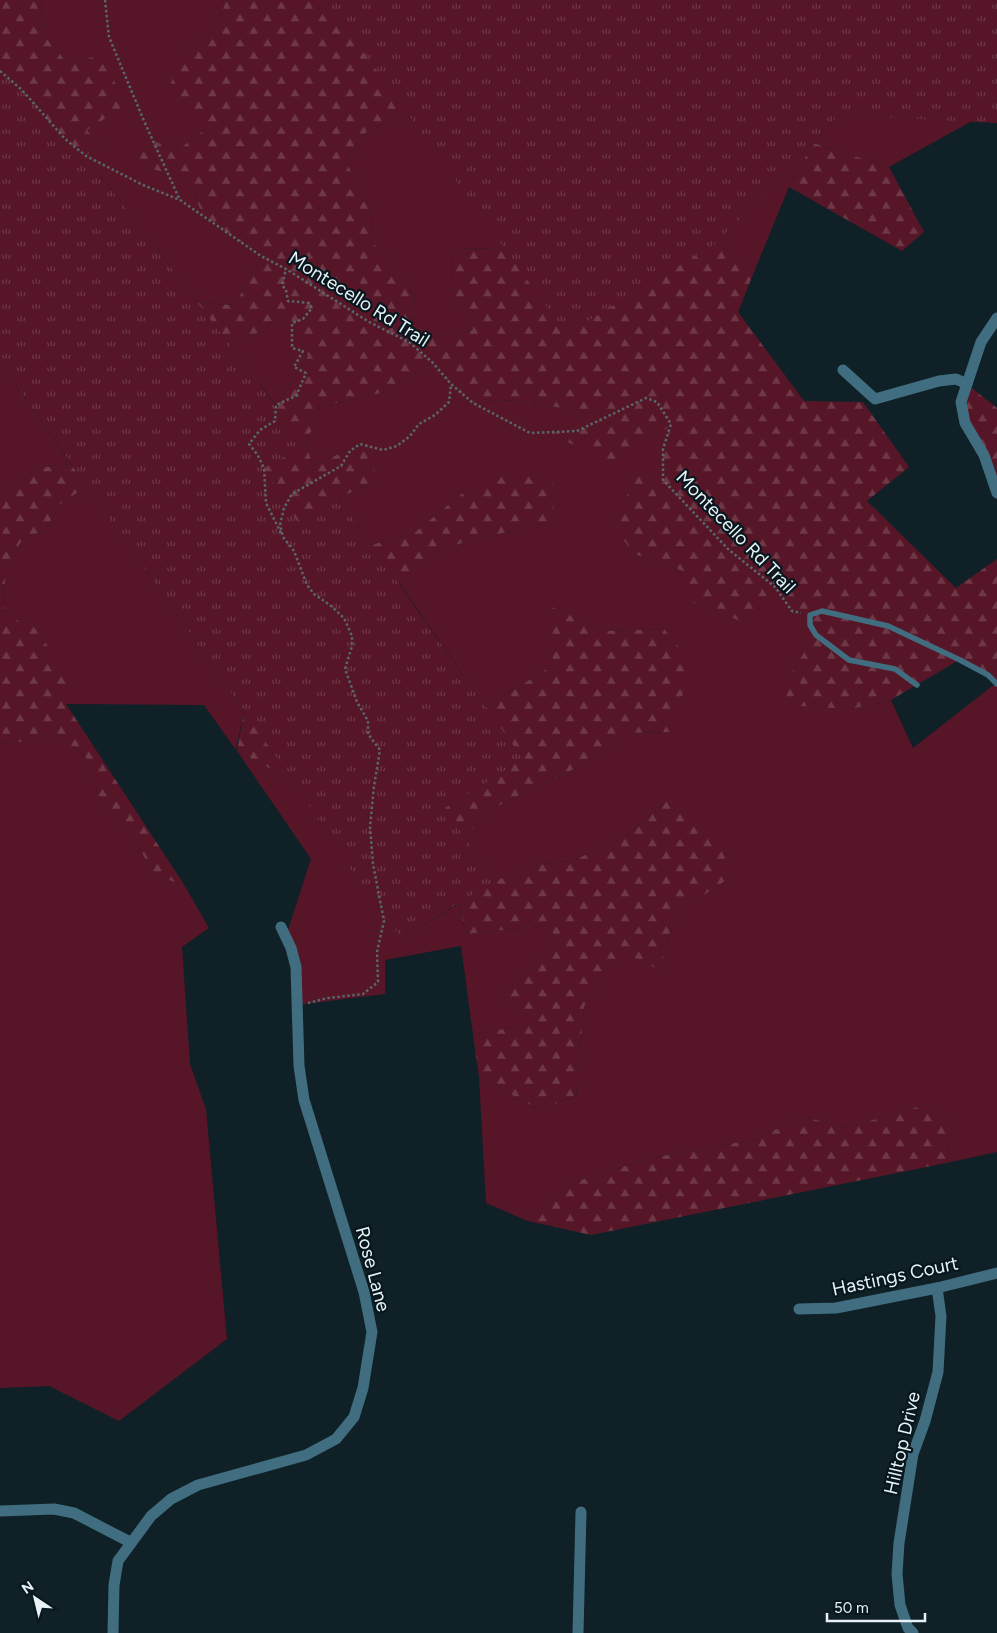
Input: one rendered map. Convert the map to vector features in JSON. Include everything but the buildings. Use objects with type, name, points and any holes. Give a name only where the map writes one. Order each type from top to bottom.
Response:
[{"type":"street","points":[[997,318],[981,342],[961,402],[965,424],[984,454],[997,493]]},
{"type":"street","points":[[843,370],[875,399],[939,381],[956,380],[967,384]]},
{"type":"street","name":"Rose Lane","points":[[113,1633],[114,1585],[118,1561],[130,1542],[151,1516],[170,1499],[198,1486],[306,1454],[336,1439],[354,1417],[363,1388],[372,1332],[364,1292],[304,1100],[299,1066],[296,967],[291,948],[281,927]]},
{"type":"street","name":"Hastings Court","points":[[799,1309],[836,1308],[936,1288],[997,1273]]},
{"type":"street","name":"Hilltop Drive","points":[[913,1633],[908,1628],[900,1605],[897,1574],[899,1543],[913,1454],[925,1421],[938,1372],[941,1316],[936,1288]]},
{"type":"street","points":[[0,1511],[54,1510],[74,1513],[130,1542]]},
{"type":"street","points":[[578,1633],[581,1512]]},
{"type":"lane","points":[[917,685],[895,669],[849,660],[816,635],[810,625],[810,615],[822,612],[888,626],[960,660],[988,675],[997,684]]},
{"type":"path","points":[[105,0],[109,37],[180,200]]},
{"type":"path","name":"Montecello Rd Trail","points":[[0,71],[22,90],[65,139],[86,156],[180,200],[261,256],[286,269],[369,322],[409,342],[473,403],[530,434],[578,430],[646,398],[657,402],[671,424],[663,449],[663,480],[728,549],[775,587],[792,611],[810,615]]},
{"type":"path","points":[[286,269],[282,285],[286,290],[288,301],[309,303],[312,308],[303,319],[292,323],[292,348],[303,351],[294,367],[306,373],[296,396],[276,405],[275,422],[260,430],[249,444],[264,468],[266,502],[273,520],[294,551],[307,585],[314,594],[344,618],[352,636],[352,646],[344,669],[357,702],[368,721],[368,734],[380,750],[370,827],[373,864],[384,921],[377,952],[378,982],[363,994],[328,998],[297,1005]]},
{"type":"path","points":[[283,537],[280,525],[284,508],[292,494],[341,466],[350,451],[360,444],[383,450],[397,446],[410,436],[419,424],[435,415],[449,402],[451,384]]},
{"type":"green space","points":[[0,0],[41,0],[43,34],[69,65],[101,54],[126,105],[87,130],[98,144],[86,156],[65,139],[22,90],[0,71]]},
{"type":"green space","points":[[41,0],[227,0],[211,33],[184,50],[203,131],[179,149],[140,138],[141,164],[191,183],[202,215],[261,256],[235,305],[198,303],[86,156],[98,144],[86,130],[126,104],[69,65],[43,34]]},
{"type":"green space","points":[[227,0],[542,0],[421,76],[408,113],[365,133],[346,162],[370,207],[374,244],[401,273],[415,299],[409,342],[473,330],[451,286],[452,249],[505,248],[534,235],[766,191],[715,244],[756,267],[738,312],[804,401],[863,402],[909,467],[867,501],[956,588],[997,559],[997,665],[988,675],[959,660],[891,700],[851,709],[785,705],[790,675],[815,635],[810,615],[792,611],[775,587],[743,622],[691,602],[683,571],[634,554],[615,528],[636,473],[663,480],[663,449],[671,425],[617,465],[548,433],[577,431],[609,416],[515,400],[473,403],[451,384],[432,362],[385,392],[320,407],[306,445],[313,466],[360,444],[374,461],[375,482],[338,498],[358,572],[371,545],[414,533],[469,488],[511,474],[542,473],[559,489],[549,522],[462,543],[429,554],[366,616],[145,386],[258,441],[276,405],[308,356],[285,309],[262,332],[227,341],[259,383],[225,392],[198,303],[235,305],[261,256],[202,215],[191,183],[140,164],[139,137],[179,149],[203,131],[171,83],[184,50],[211,33]]},
{"type":"green space","points":[[326,0],[997,0],[997,123],[839,115],[715,244],[566,334]]},
{"type":"green space","points":[[0,71],[22,90],[65,139],[86,156],[306,445],[264,468],[302,529],[338,498],[523,759],[445,808],[494,881],[403,938],[367,901],[356,877],[293,781],[0,362]]},
{"type":"green space","points":[[408,113],[505,248],[452,249],[451,286],[473,330],[409,342],[415,299],[401,273],[374,244],[370,207],[346,162],[365,133]]},
{"type":"green space","points":[[839,115],[972,121],[889,167],[813,143],[789,187],[756,267],[715,244]]},
{"type":"green space","points":[[813,143],[889,167],[924,232],[902,251],[789,187]]},
{"type":"green space","points":[[285,308],[308,356],[276,405],[227,341],[262,332]]},
{"type":"green space","points":[[0,362],[71,464],[37,468],[0,500]]},
{"type":"green space","points":[[432,362],[451,384],[473,403],[515,400],[610,416],[577,431],[549,434],[671,424],[663,449],[663,480],[634,554],[683,571],[775,587],[792,611],[810,615],[816,635],[790,675],[851,709],[891,700],[913,748],[996,683],[988,675],[997,665],[997,1152],[946,1163],[952,1125],[928,1104],[845,1128],[803,1116],[757,1139],[651,1158],[575,1182],[528,1221],[486,1203],[479,1077],[540,1110],[576,1095],[584,1007],[621,951],[660,970],[675,914],[731,876],[666,801],[625,837],[572,861],[540,863],[494,881],[465,838],[487,811],[578,767],[626,733],[670,732],[664,629],[603,631],[553,608],[553,665],[486,707],[399,583],[429,554],[462,543],[549,522],[469,488],[414,533],[371,545],[338,498],[375,482],[360,444],[313,466],[306,445],[320,407],[385,392]]},
{"type":"green space","points":[[967,384],[997,408],[997,493],[965,423]]},
{"type":"green space","points":[[71,464],[87,486],[59,505],[46,531],[24,537],[6,566],[3,615],[36,627],[72,686],[66,704],[185,886],[153,874],[134,837],[103,808],[87,759],[55,732],[20,742],[0,744],[0,500],[37,468]]},
{"type":"green space","points":[[87,486],[244,711],[236,750],[204,705],[66,704],[3,616],[6,566],[24,537],[46,531],[59,505]]},
{"type":"green space","points":[[552,607],[603,631],[664,629],[693,664],[670,732],[626,733],[578,767],[487,811],[465,838],[393,854],[448,750],[486,707],[553,665]]},
{"type":"green space","points":[[245,677],[293,781],[237,751],[244,711]]},
{"type":"green space","points":[[55,732],[87,759],[103,808],[134,837],[153,874],[185,886],[209,928],[182,947],[190,1064],[206,1109],[227,1339],[119,1421],[49,1386],[0,1388],[0,744],[20,742]]},
{"type":"green space","points":[[237,751],[293,781],[403,938],[458,904],[467,934],[549,925],[556,941],[503,994],[525,1025],[473,1035],[461,946],[385,960],[385,994],[297,1005],[286,936],[311,859]]},
{"type":"green space","points":[[666,801],[718,836],[731,877],[675,914],[660,970],[621,952],[584,1007],[576,1095],[540,1110],[479,1077],[473,1035],[524,1025],[503,994],[556,941],[549,925],[467,934],[452,879],[494,881],[540,863],[572,861],[625,837]]},
{"type":"green space","points":[[928,1104],[952,1125],[946,1163],[591,1235],[528,1221],[575,1182],[651,1158],[757,1139],[803,1116],[845,1128]]}]
